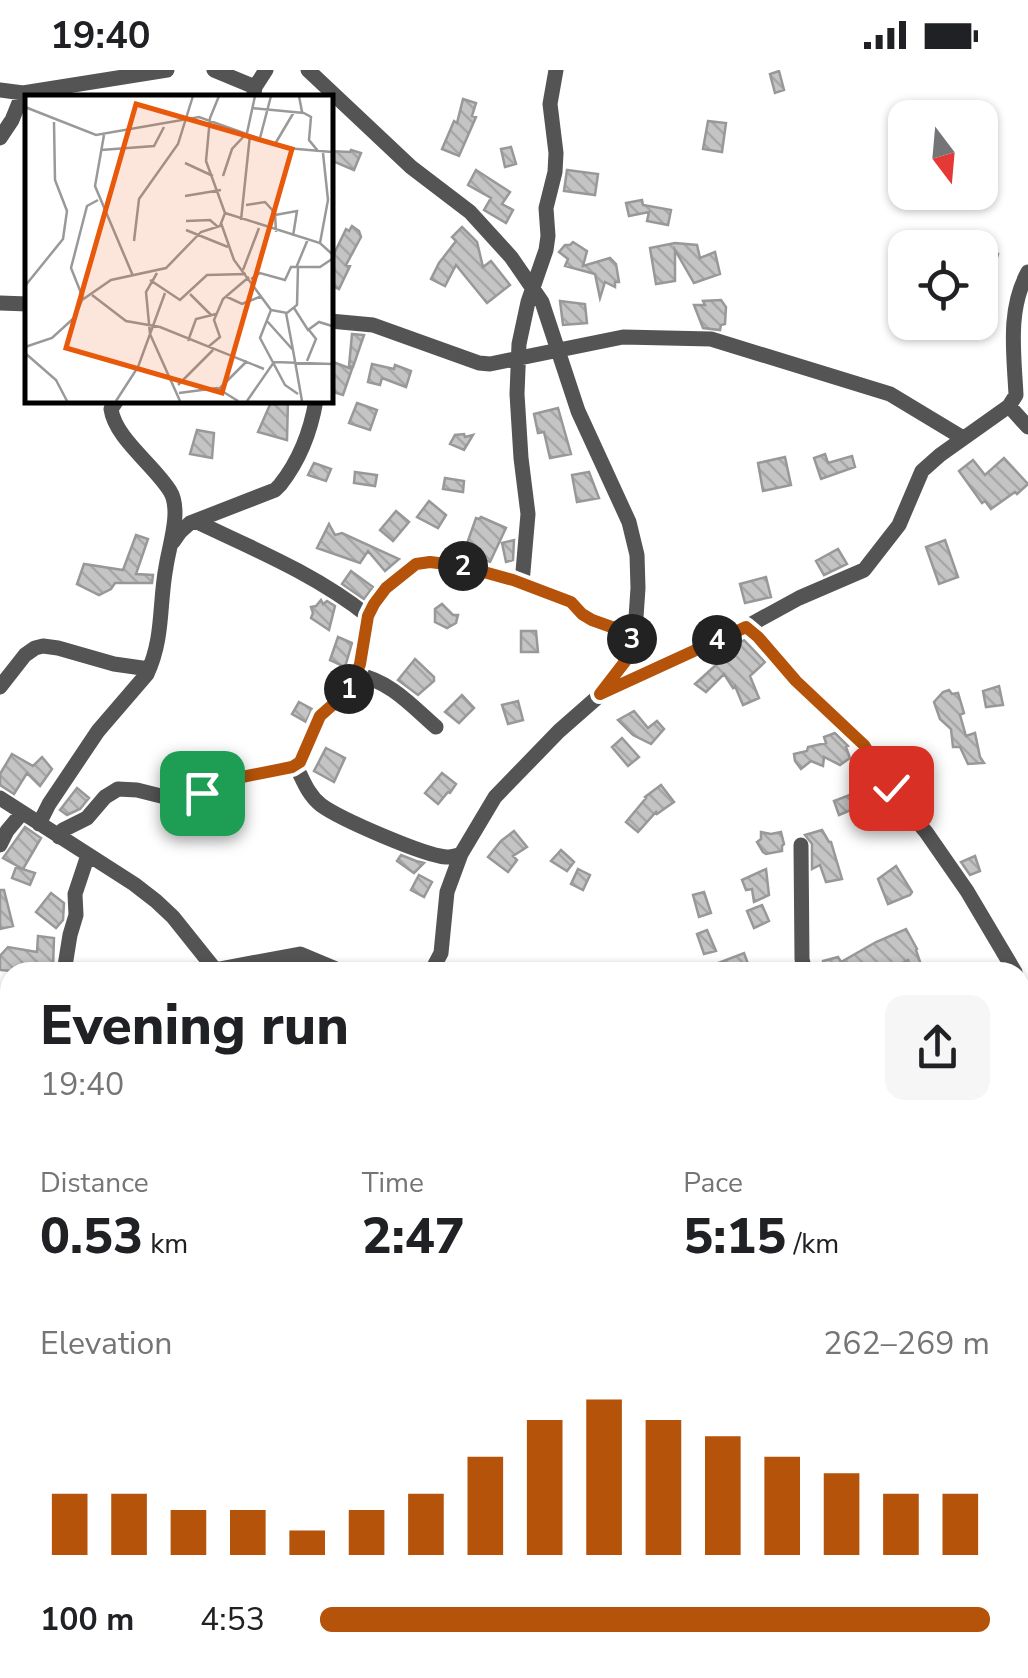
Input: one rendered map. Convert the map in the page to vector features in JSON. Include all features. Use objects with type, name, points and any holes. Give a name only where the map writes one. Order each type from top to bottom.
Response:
[{"type":"street","points":[[0,90],[24,93],[166,70]]},
{"type":"street","points":[[214,70],[254,92],[266,70]]},
{"type":"street","points":[[308,70],[411,168],[470,212],[534,287],[578,411],[629,522],[637,555],[634,632],[627,659],[600,694],[504,786],[486,810],[461,854],[447,892],[437,962]]},
{"type":"street","points":[[522,583],[528,514],[517,394],[519,359],[528,302],[548,236],[546,208],[556,153],[550,104],[556,70]]},
{"type":"street","points":[[0,138],[24,93]]},
{"type":"street","points":[[600,694],[864,570],[899,526],[922,471],[1010,406],[1016,395],[1014,316],[1028,272]]},
{"type":"street","points":[[332,321],[361,322],[479,363],[500,364],[622,338],[719,340],[890,394],[963,438]]},
{"type":"street","points":[[39,824],[98,730],[142,682],[159,632],[165,569],[173,542],[174,501],[114,423],[111,409],[116,402]]},
{"type":"street","points":[[173,542],[195,521],[280,486],[302,446],[316,402]]},
{"type":"street","points":[[1010,406],[1028,426]]},
{"type":"street","points":[[195,521],[287,564],[368,616]]},
{"type":"street","points":[[59,837],[118,789],[178,797],[296,766],[320,716],[347,692],[357,675],[368,616],[374,604],[406,570],[422,562],[462,566],[522,583],[571,602],[592,620],[634,632]]},
{"type":"street","points":[[746,627],[864,745],[960,882],[1010,962]]},
{"type":"street","points":[[0,687],[25,655],[34,648],[49,646],[149,669]]},
{"type":"street","points":[[357,675],[386,684],[436,727]]},
{"type":"street","points":[[296,766],[310,794],[322,806],[426,852],[448,858],[461,854]]},
{"type":"street","points":[[0,798],[156,901],[208,962]]},
{"type":"street","points":[[0,844],[22,814]]},
{"type":"street","points":[[801,846],[803,962]]},
{"type":"street","points":[[66,962],[76,915],[76,894],[88,855]]},
{"type":"street","points":[[263,962],[300,954],[319,962]]},
{"type":"building","points":[[779,71],[784,90],[775,93],[770,74]]},
{"type":"building","points":[[463,99],[476,103],[472,116],[476,117],[459,156],[442,149],[454,121],[457,123]]},
{"type":"building","points":[[708,121],[726,123],[722,152],[703,149]]},
{"type":"building","points":[[511,147],[516,164],[505,167],[501,149]]},
{"type":"building","points":[[332,151],[361,153],[354,170],[332,161]]},
{"type":"building","points":[[476,170],[510,192],[502,204],[513,210],[506,223],[484,210],[491,198],[468,185]]},
{"type":"building","points":[[567,170],[598,174],[595,195],[564,191]]},
{"type":"building","points":[[642,200],[643,205],[671,210],[668,225],[647,221],[649,212],[629,216],[626,203]]},
{"type":"building","points":[[352,226],[361,237],[339,289],[332,286],[332,258],[346,229],[349,231]]},
{"type":"building","points":[[462,227],[477,242],[483,267],[491,261],[510,285],[487,303],[456,265],[445,286],[431,279],[456,241],[452,237]]},
{"type":"building","points":[[573,242],[587,251],[583,266],[610,258],[616,264],[619,282],[615,282],[615,287],[605,282],[600,298],[595,274],[565,266],[568,259],[559,252]]},
{"type":"building","points":[[675,243],[697,245],[700,258],[715,252],[720,274],[694,283],[675,250],[675,281],[656,284],[650,248]]},
{"type":"building","points":[[721,300],[726,307],[725,324],[720,330],[703,328],[694,305]]},
{"type":"building","points":[[560,301],[585,304],[587,323],[563,325]]},
{"type":"building","points":[[352,334],[364,335],[353,367],[349,366]]},
{"type":"building","points":[[333,362],[352,369],[343,395],[332,392]]},
{"type":"building","points":[[372,364],[394,369],[395,365],[411,371],[406,387],[382,378],[380,385],[368,382]]},
{"type":"building","points":[[271,402],[288,402],[287,440],[258,432]]},
{"type":"building","points":[[357,403],[377,410],[370,430],[349,423]]},
{"type":"building","points":[[558,408],[571,454],[550,458],[544,432],[538,433],[534,414]]},
{"type":"building","points":[[197,430],[214,433],[212,458],[190,454]]},
{"type":"building","points":[[455,435],[473,435],[464,450],[450,444]]},
{"type":"building","points":[[825,454],[828,463],[852,456],[855,467],[821,479],[814,458]]},
{"type":"building","points":[[785,457],[791,485],[763,491],[758,463]]},
{"type":"building","points":[[1004,458],[1028,484],[991,509],[985,501],[982,503],[959,471],[973,460],[985,475]]},
{"type":"building","points":[[314,463],[331,469],[326,481],[308,475]]},
{"type":"building","points":[[355,472],[377,475],[375,486],[354,483]]},
{"type":"building","points":[[589,472],[599,498],[577,502],[572,475]]},
{"type":"building","points":[[445,478],[464,481],[463,492],[443,489]]},
{"type":"building","points":[[429,501],[446,515],[438,528],[417,517]]},
{"type":"building","points":[[396,511],[409,522],[393,541],[380,530]]},
{"type":"building","points":[[476,518],[506,528],[490,562],[464,552]]},
{"type":"building","points":[[329,524],[335,535],[342,533],[399,559],[385,571],[368,551],[360,563],[317,548]]},
{"type":"building","points":[[136,535],[148,539],[136,574],[153,575],[152,583],[115,583],[99,595],[77,584],[84,564],[123,570]]},
{"type":"building","points":[[514,540],[513,560],[506,562],[502,543]]},
{"type":"building","points":[[945,540],[958,577],[939,584],[926,547]]},
{"type":"building","points":[[838,549],[847,564],[824,575],[816,561]]},
{"type":"building","points":[[351,571],[373,587],[364,599],[342,584]]},
{"type":"building","points":[[766,577],[771,597],[745,603],[740,584]]},
{"type":"building","points":[[321,600],[335,606],[329,630],[311,618],[311,607]]},
{"type":"building","points":[[442,604],[458,615],[456,623],[447,628],[435,622],[435,609]]},
{"type":"building","points":[[521,631],[536,631],[538,652],[521,652]]},
{"type":"building","points":[[338,637],[352,643],[345,667],[330,660]]},
{"type":"building","points":[[744,640],[765,662],[750,676],[759,698],[743,705],[735,686],[724,674],[706,692],[695,684],[717,664],[714,660]]},
{"type":"building","points":[[415,659],[434,677],[418,695],[398,680]]},
{"type":"building","points":[[999,686],[1003,705],[986,707],[983,691]]},
{"type":"building","points":[[949,690],[958,693],[966,736],[975,733],[984,763],[968,764],[960,747],[953,747],[951,729],[940,719],[934,702]]},
{"type":"building","points":[[462,695],[474,708],[459,723],[445,712]]},
{"type":"building","points":[[518,701],[523,720],[508,724],[502,705]]},
{"type":"building","points":[[299,702],[312,709],[306,722],[292,714]]},
{"type":"building","points":[[634,711],[648,728],[657,721],[664,729],[651,744],[633,735],[618,720]]},
{"type":"building","points":[[835,733],[848,746],[850,758],[840,765],[824,757],[823,766],[811,761],[801,769],[794,754],[826,743],[824,737]]},
{"type":"building","points":[[622,738],[639,757],[628,766],[612,747]]},
{"type":"building","points":[[326,748],[345,758],[334,782],[314,771]]},
{"type":"building","points":[[12,754],[33,766],[42,757],[52,769],[40,786],[27,773],[14,794],[0,785],[0,774]]},
{"type":"building","points":[[442,773],[456,784],[438,804],[425,793]]},
{"type":"building","points":[[661,785],[674,802],[656,812],[638,832],[626,822],[645,797]]},
{"type":"building","points":[[77,788],[89,798],[80,809],[67,815],[60,810]]},
{"type":"building","points":[[855,793],[858,807],[839,815],[834,801]]},
{"type":"building","points":[[25,827],[41,838],[23,869],[3,858]]},
{"type":"building","points":[[822,830],[831,842],[842,879],[826,882],[820,865],[812,869],[812,844],[805,835]]},
{"type":"building","points":[[514,831],[527,847],[513,856],[517,860],[508,872],[488,857]]},
{"type":"building","points":[[761,832],[781,832],[782,851],[763,852],[757,842]]},
{"type":"building","points":[[561,850],[574,862],[567,871],[551,861]]},
{"type":"building","points":[[401,855],[424,863],[414,873],[397,861]]},
{"type":"building","points":[[975,856],[980,871],[970,875],[961,862]]},
{"type":"building","points":[[896,866],[912,892],[888,904],[878,879]]},
{"type":"building","points":[[16,867],[35,873],[30,885],[12,878]]},
{"type":"building","points":[[578,869],[590,875],[583,890],[571,884]]},
{"type":"building","points":[[766,869],[769,895],[754,902],[752,889],[746,890],[742,880]]},
{"type":"building","points":[[419,875],[432,882],[424,897],[411,890]]},
{"type":"building","points":[[0,890],[4,890],[13,926],[0,929]]},
{"type":"building","points":[[704,892],[711,913],[699,917],[693,895]]},
{"type":"building","points":[[51,893],[64,903],[63,920],[56,928],[36,912]]},
{"type":"building","points":[[762,905],[769,921],[754,928],[747,911]]},
{"type":"building","points":[[906,929],[920,962],[841,962]]},
{"type":"building","points":[[707,930],[716,951],[704,954],[697,934]]},
{"type":"building","points":[[38,936],[54,938],[53,962],[0,962],[8,947],[37,952]]},
{"type":"building","points":[[744,953],[747,962],[721,962]]},
{"type":"route","points":[[202,793],[242,777],[300,762],[320,716],[353,684],[374,604],[406,570],[422,562],[462,566],[513,580],[571,602],[592,620],[634,632],[627,659],[600,694],[746,627],[864,745],[891,788]]}]
